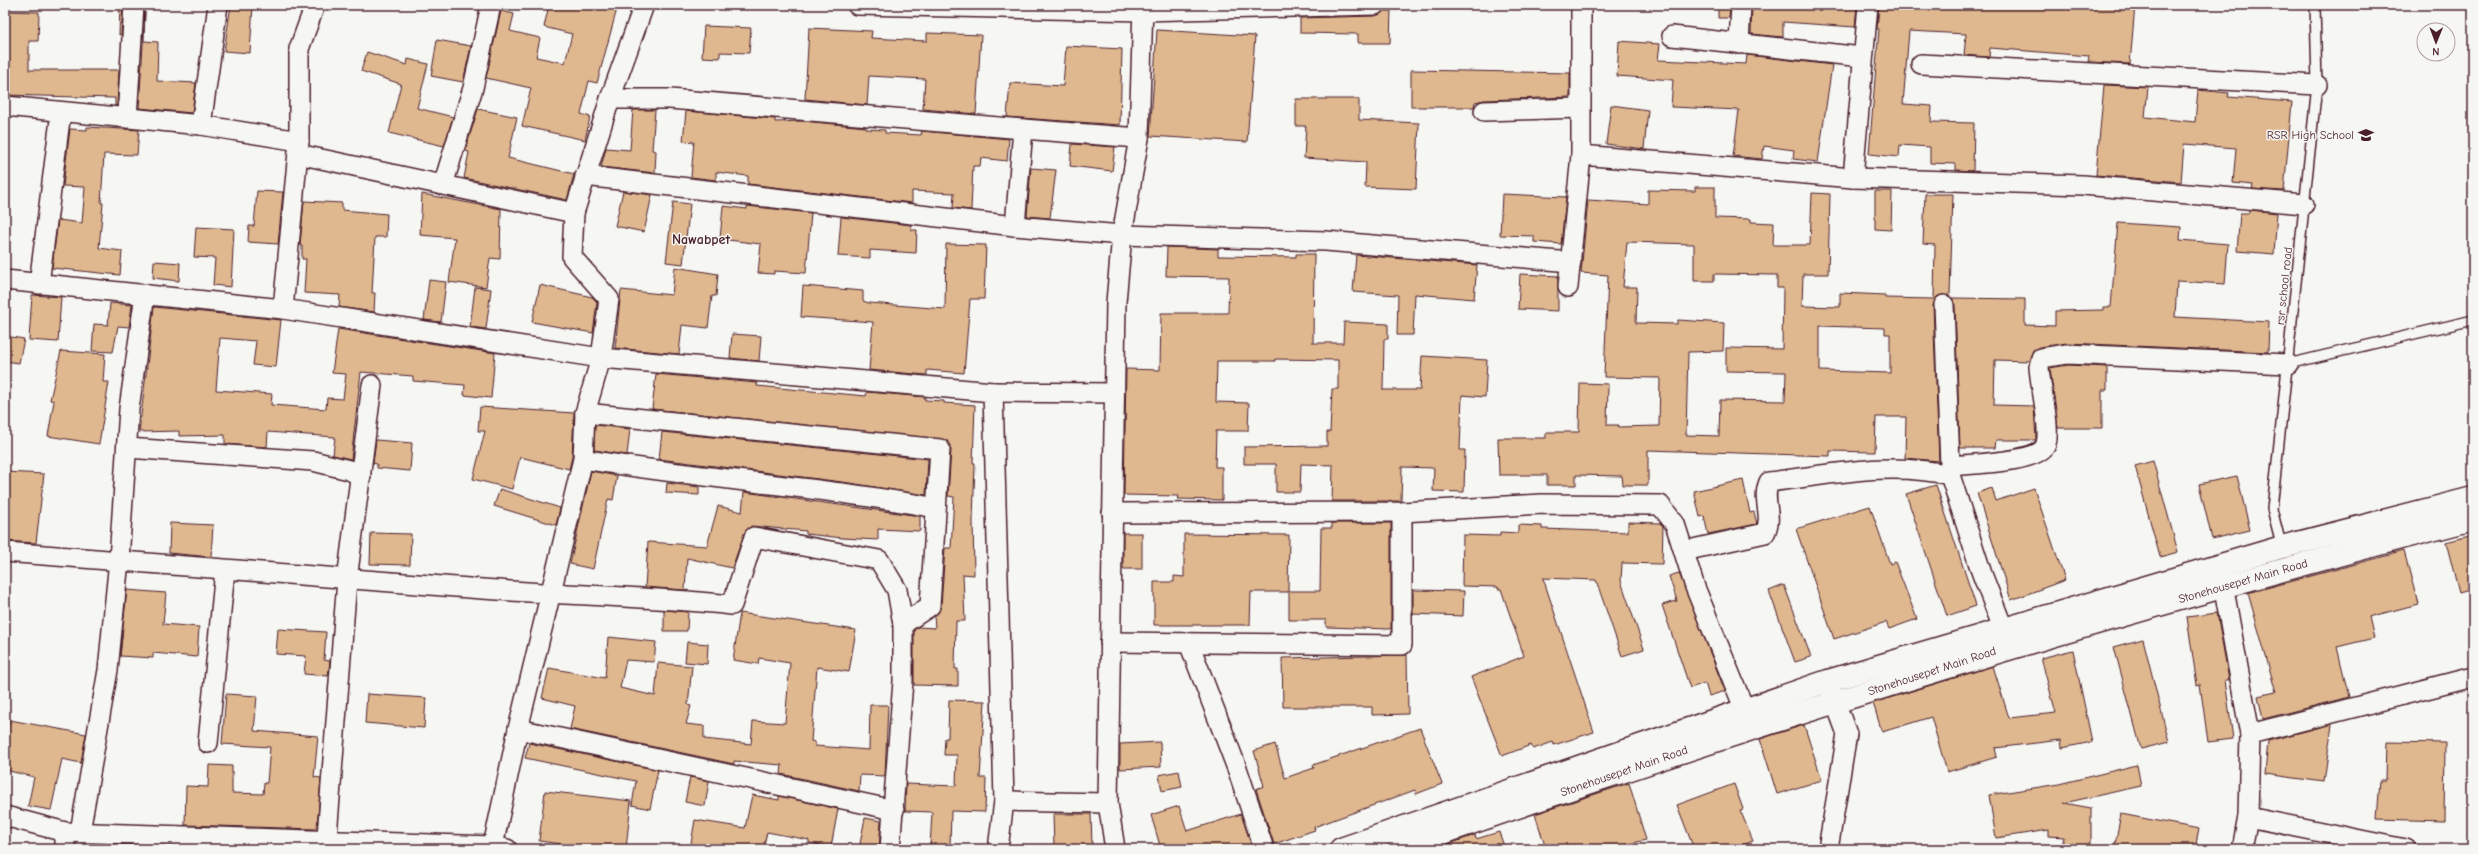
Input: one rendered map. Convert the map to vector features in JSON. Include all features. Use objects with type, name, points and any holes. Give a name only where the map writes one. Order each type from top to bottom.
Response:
[{"type":"main road","points":[[1341,849],[1745,708],[1828,681],[1954,654],[2003,628],[2218,566],[2285,557],[2473,498]]},
{"type":"main road","name":"Stonehousepet Main Road","points":[[1399,849],[1450,830],[1834,703],[1954,654],[2225,587],[2285,557],[2473,519]]},
{"type":"street","points":[[127,118],[134,5]]},
{"type":"street","points":[[201,125],[218,5]]},
{"type":"street","points":[[282,309],[299,147],[299,49],[315,5]]},
{"type":"street","points":[[442,185],[472,88],[491,5]]},
{"type":"street","points":[[5,816],[70,838],[326,845],[500,847],[518,729],[583,459],[585,413],[601,358],[609,300],[572,256],[574,213],[610,99],[644,5]]},
{"type":"street","points":[[857,5],[1143,8],[1375,5]]},
{"type":"street","points":[[1568,287],[1581,155],[1581,5]]},
{"type":"street","points":[[1739,44],[1741,5]]},
{"type":"street","points":[[1853,178],[1862,57],[1868,5]]},
{"type":"street","points":[[1115,849],[1108,803],[1116,302],[1122,235],[1139,138],[1143,8]]},
{"type":"street","points":[[1672,36],[1862,57]]},
{"type":"street","points":[[1921,64],[2317,85]]},
{"type":"street","points":[[610,99],[670,99],[1139,138]]},
{"type":"street","points":[[5,106],[201,125],[299,147],[442,185],[574,213]]},
{"type":"street","points":[[1484,111],[1580,108]]},
{"type":"street","points":[[39,284],[61,112]]},
{"type":"street","points":[[1015,226],[1022,129]]},
{"type":"street","points":[[1581,155],[1853,178],[2083,185],[2304,204]]},
{"type":"street","points":[[585,176],[1015,226],[1122,235],[1326,241],[1571,262]]},
{"type":"street","points":[[5,280],[282,309],[601,358],[993,392],[1114,393]]},
{"type":"street","points":[[70,838],[108,670],[119,560],[129,409],[145,294]]},
{"type":"street","points":[[1944,305],[1950,470],[1982,574],[2003,628]]},
{"type":"street","points":[[1684,551],[1765,533],[1769,522],[1764,492],[1770,482],[1861,469],[1950,470],[2035,455],[2043,449],[2046,443],[2046,427],[2039,367],[2042,358],[2046,356],[2067,354],[2288,364]]},
{"type":"street","points":[[326,845],[347,580],[372,385]]},
{"type":"street","points":[[993,392],[1004,801],[998,849]]},
{"type":"street","points":[[585,413],[940,449],[930,606],[903,624]]},
{"type":"street","points":[[127,448],[313,461],[349,470],[360,476]]},
{"type":"street","points":[[583,459],[647,470],[868,495],[936,508]]},
{"type":"street","points":[[1112,512],[1402,512],[1542,504],[1660,505],[1675,524],[1695,587],[1745,708],[1752,729]]},
{"type":"street","points":[[1110,642],[1402,645],[1402,512]]},
{"type":"street","points":[[5,552],[119,560],[347,580],[550,594],[671,599],[732,605],[754,537],[879,560],[897,590],[903,624],[903,681],[890,849]]},
{"type":"street","points":[[2218,566],[2225,587],[2250,734],[2248,818],[2242,849]]},
{"type":"street","points":[[208,743],[225,570]]},
{"type":"street","points":[[1189,643],[1238,771],[1264,849]]},
{"type":"street","points":[[2250,734],[2473,677]]},
{"type":"street","points":[[1828,681],[1834,703],[1847,734],[1828,849]]},
{"type":"street","points":[[518,729],[894,810]]},
{"type":"street","points":[[1004,801],[1108,803]]},
{"type":"street","points":[[2248,818],[2405,849]]},
{"type":"lane","name":"rsr school road","points":[[2285,557],[2272,509],[2317,85],[2315,5]]},
{"type":"lane","points":[[2288,364],[2473,320]]},
{"type":"building","points":[[120,5],[123,5],[121,35],[119,35]]},
{"type":"building","points":[[231,5],[253,5],[250,53],[224,51]]},
{"type":"building","points":[[549,5],[618,5],[597,83],[589,81],[581,114],[590,117],[585,140],[522,126],[531,88],[486,78],[501,11],[514,14],[510,31],[540,38],[536,57],[565,63],[572,34],[544,27]]},
{"type":"building","points":[[1718,5],[1730,5],[1729,18],[1718,18]]},
{"type":"building","points":[[1752,5],[1857,5],[1855,27],[1783,22],[1783,37],[1751,34]]},
{"type":"building","points":[[1879,5],[2135,5],[2130,64],[2088,62],[2089,56],[1990,48],[1989,57],[1964,55],[1966,34],[1909,31],[1903,104],[1932,106],[1931,122],[1974,123],[1973,171],[1956,170],[1956,164],[1930,163],[1930,147],[1900,145],[1899,157],[1869,154],[1879,29],[1877,29]]},
{"type":"building","points":[[5,11],[39,12],[38,41],[29,41],[29,70],[119,70],[117,106],[115,106],[115,98],[5,95]]},
{"type":"building","points":[[1384,11],[1391,11],[1390,43],[1358,43],[1358,34],[1300,33],[1300,18],[1375,16]]},
{"type":"building","points":[[145,12],[144,41],[158,42],[157,81],[196,83],[192,113],[139,108]]},
{"type":"building","points":[[704,26],[751,28],[749,53],[720,52],[720,58],[702,57]]},
{"type":"building","points":[[809,28],[872,31],[871,38],[927,41],[927,33],[981,35],[976,114],[923,109],[925,79],[869,76],[867,105],[805,99]]},
{"type":"building","points":[[1157,30],[1255,36],[1247,142],[1150,136]]},
{"type":"building","points":[[437,40],[471,46],[463,82],[431,76]]},
{"type":"building","points":[[1619,41],[1660,44],[1658,60],[1746,64],[1747,55],[1832,65],[1818,162],[1793,159],[1794,150],[1764,146],[1762,159],[1733,156],[1739,110],[1671,107],[1673,80],[1617,76]]},
{"type":"building","points":[[1066,46],[1122,49],[1120,125],[1007,117],[1010,83],[1063,86]]},
{"type":"building","points":[[367,52],[407,65],[408,59],[428,64],[417,108],[453,117],[444,146],[389,133],[401,84],[361,71]]},
{"type":"building","points":[[1411,70],[1570,73],[1570,97],[1484,100],[1475,102],[1474,107],[1411,107]]},
{"type":"building","points":[[2104,85],[2148,87],[2145,117],[2195,122],[2198,90],[2229,93],[2228,97],[2292,102],[2284,191],[2252,189],[2253,185],[2233,183],[2236,148],[2184,144],[2181,182],[2096,175]]},
{"type":"building","points":[[1296,99],[1359,99],[1359,120],[1419,123],[1416,189],[1365,187],[1366,162],[1304,158],[1306,126],[1296,126]]},
{"type":"building","points":[[1611,105],[1648,110],[1644,149],[1606,144]]},
{"type":"building","points":[[478,109],[517,117],[508,158],[574,174],[567,200],[464,178],[469,152],[465,151]]},
{"type":"building","points":[[633,110],[655,110],[652,150],[656,151],[655,173],[601,167],[606,148],[630,150]]},
{"type":"building","points":[[686,111],[775,119],[775,122],[803,121],[866,127],[866,129],[885,130],[885,133],[921,135],[922,131],[1009,139],[1007,161],[981,158],[980,166],[973,166],[971,210],[953,208],[954,193],[912,191],[912,203],[748,184],[748,176],[716,172],[716,180],[691,177],[694,142],[683,141]]},
{"type":"building","points":[[87,127],[139,130],[137,155],[104,154],[101,203],[103,203],[99,248],[122,251],[120,275],[52,268],[58,220],[82,223],[85,187],[63,186],[70,129],[87,130]]},
{"type":"building","points":[[1072,144],[1115,147],[1112,171],[1070,166]]},
{"type":"building","points":[[1031,168],[1056,170],[1050,218],[1027,216]]},
{"type":"building","points":[[1695,187],[1715,187],[1715,218],[1751,219],[1751,222],[1774,223],[1773,245],[1810,245],[1812,193],[1830,194],[1828,274],[1803,274],[1802,306],[1840,307],[1840,293],[1885,295],[1885,298],[1934,299],[1935,245],[1923,244],[1925,194],[1953,194],[1950,296],[1938,296],[1933,305],[1939,461],[1905,458],[1906,417],[1876,417],[1875,452],[1830,451],[1830,456],[1648,450],[1648,485],[1623,485],[1622,476],[1576,475],[1576,485],[1547,485],[1547,475],[1499,475],[1498,438],[1546,438],[1546,432],[1579,432],[1580,383],[1608,384],[1607,425],[1619,425],[1618,427],[1659,426],[1660,378],[1604,377],[1608,275],[1581,273],[1588,200],[1648,204],[1648,190],[1695,191]],"holes":[[[1627,242],[1694,244],[1694,281],[1714,281],[1714,274],[1777,275],[1777,288],[1783,288],[1782,349],[1726,348],[1726,371],[1786,372],[1785,401],[1720,400],[1719,436],[1686,435],[1688,352],[1723,351],[1724,323],[1678,320],[1677,324],[1636,323],[1637,287],[1623,287]],[[1820,326],[1885,328],[1885,334],[1890,334],[1890,373],[1820,371]]]},
{"type":"building","points":[[257,191],[283,192],[278,244],[248,242],[249,226],[254,226]]},
{"type":"building","points":[[623,191],[652,195],[644,232],[615,226]]},
{"type":"building","points":[[1875,191],[1892,191],[1891,230],[1875,229]]},
{"type":"building","points":[[422,194],[501,209],[500,259],[490,258],[486,287],[449,282],[455,238],[420,235]]},
{"type":"building","points":[[1502,194],[1566,197],[1561,244],[1534,242],[1534,236],[1500,235]]},
{"type":"building","points":[[304,201],[342,203],[342,210],[387,214],[386,237],[375,237],[372,293],[375,293],[374,312],[339,307],[340,295],[304,293],[306,259],[302,259],[302,246],[300,245]]},
{"type":"building","points":[[673,202],[690,204],[683,264],[666,262]]},
{"type":"building","points":[[723,206],[747,209],[747,206],[811,213],[806,273],[774,271],[774,274],[758,273],[761,244],[720,239]]},
{"type":"building","points":[[2250,210],[2277,213],[2274,254],[2237,251],[2240,213],[2250,213]]},
{"type":"building","points":[[841,217],[911,225],[911,230],[917,230],[916,253],[870,250],[870,258],[838,256]]},
{"type":"building","points":[[2118,223],[2181,227],[2180,240],[2228,244],[2225,284],[2177,281],[2175,317],[2269,322],[2268,352],[2067,343],[2039,347],[2033,350],[2029,361],[1995,360],[1994,405],[2034,406],[2036,440],[1996,440],[1995,448],[1960,448],[1955,305],[1952,298],[2025,299],[2025,325],[2055,326],[2055,311],[2103,310],[2103,307],[2111,307]]},
{"type":"building","points":[[196,227],[234,229],[231,287],[213,285],[215,258],[194,257]]},
{"type":"building","points":[[946,244],[986,245],[984,299],[970,299],[964,373],[927,370],[927,375],[869,370],[873,322],[801,317],[803,286],[863,291],[863,301],[869,303],[945,309]]},
{"type":"building","points":[[1167,247],[1218,249],[1218,256],[1296,257],[1296,254],[1314,254],[1313,343],[1343,343],[1344,322],[1388,324],[1388,339],[1384,339],[1383,390],[1420,390],[1422,356],[1487,360],[1485,397],[1462,395],[1460,450],[1465,450],[1464,492],[1433,491],[1434,468],[1402,467],[1401,501],[1332,501],[1333,465],[1301,464],[1300,492],[1276,492],[1276,464],[1244,464],[1244,447],[1327,446],[1327,432],[1330,432],[1332,389],[1338,389],[1338,360],[1275,359],[1275,361],[1217,361],[1216,402],[1249,403],[1248,431],[1216,431],[1215,467],[1222,467],[1222,500],[1178,499],[1179,496],[1124,495],[1126,369],[1160,370],[1161,313],[1228,313],[1229,277],[1166,276]]},
{"type":"building","points":[[1356,255],[1477,265],[1474,299],[1415,294],[1413,335],[1397,335],[1398,295],[1353,292]]},
{"type":"building","points":[[154,261],[180,263],[179,281],[153,278]]},
{"type":"building","points":[[675,267],[718,274],[716,296],[712,296],[708,328],[682,325],[679,354],[615,348],[621,290],[672,295]]},
{"type":"building","points":[[1520,274],[1558,276],[1558,311],[1518,309]]},
{"type":"building","points":[[429,280],[446,282],[441,322],[424,320]]},
{"type":"building","points":[[540,285],[592,297],[597,302],[593,333],[532,322]]},
{"type":"building","points":[[475,287],[491,289],[486,329],[470,327]]},
{"type":"building","points":[[32,295],[61,297],[58,342],[29,340]]},
{"type":"building","points":[[110,303],[132,305],[129,327],[118,326],[113,352],[92,351],[94,324],[108,325]]},
{"type":"building","points":[[154,307],[281,320],[276,367],[253,365],[256,341],[220,338],[216,390],[272,394],[271,405],[326,409],[327,398],[343,399],[346,374],[332,373],[338,329],[495,353],[491,398],[464,395],[465,385],[413,381],[413,376],[361,372],[351,459],[333,455],[335,437],[268,432],[267,447],[225,444],[225,435],[179,436],[179,431],[139,432]]},
{"type":"building","points":[[732,334],[761,336],[759,361],[730,358]]},
{"type":"building","points":[[5,336],[24,339],[19,363],[5,361]]},
{"type":"building","points":[[61,351],[105,354],[103,382],[109,382],[99,444],[48,436],[54,401],[50,400]]},
{"type":"building","points":[[2068,365],[2107,367],[2107,390],[2102,390],[2102,428],[2058,428],[2050,368]]},
{"type":"building","points":[[656,374],[757,383],[757,386],[866,396],[867,392],[925,397],[925,400],[975,405],[973,463],[975,463],[973,520],[974,575],[963,574],[965,621],[956,621],[955,669],[958,669],[958,686],[914,685],[914,630],[918,627],[935,628],[934,616],[941,607],[945,548],[951,548],[954,497],[948,496],[951,450],[947,440],[652,409]]},
{"type":"building","points":[[480,407],[574,413],[572,457],[569,469],[520,457],[512,489],[473,479],[485,431],[478,431]]},
{"type":"building","points":[[595,425],[630,429],[627,455],[594,450]]},
{"type":"building","points":[[662,432],[928,459],[926,495],[850,483],[659,459]]},
{"type":"building","points":[[376,440],[412,443],[410,471],[377,468],[377,464],[373,463]]},
{"type":"building","points":[[2153,461],[2178,552],[2160,557],[2135,466]]},
{"type":"building","points":[[591,471],[617,476],[613,500],[608,499],[593,569],[570,564]]},
{"type":"building","points":[[5,472],[44,474],[36,543],[5,541]]},
{"type":"building","points":[[2237,476],[2250,530],[2212,539],[2199,484]]},
{"type":"building","points":[[1743,480],[1750,513],[1754,512],[1757,524],[1708,534],[1704,516],[1700,517],[1694,491]]},
{"type":"building","points":[[667,483],[699,487],[699,495],[666,493]]},
{"type":"building","points":[[1936,485],[1976,606],[1947,616],[1906,494]]},
{"type":"building","points":[[1992,488],[1996,501],[2034,488],[2065,580],[2011,600],[1977,493]]},
{"type":"building","points":[[500,489],[560,508],[556,525],[494,506]]},
{"type":"building","points":[[744,492],[920,516],[920,531],[878,529],[878,540],[806,534],[806,531],[751,526],[744,534],[732,568],[687,558],[685,590],[645,587],[648,542],[707,546],[718,506],[742,512]]},
{"type":"building","points":[[1870,506],[1890,564],[1895,562],[1917,619],[1889,629],[1886,622],[1834,639],[1796,529]]},
{"type":"building","points":[[1628,522],[1660,523],[1663,526],[1662,564],[1622,563],[1621,581],[1644,649],[1622,656],[1596,580],[1543,578],[1594,732],[1554,745],[1553,742],[1533,749],[1531,745],[1502,756],[1471,677],[1524,656],[1501,589],[1498,589],[1498,587],[1462,586],[1463,535],[1500,536],[1500,532],[1518,533],[1518,525],[1542,526],[1542,529],[1628,532]]},
{"type":"building","points":[[170,523],[213,525],[211,557],[169,553]]},
{"type":"building","points":[[1332,523],[1391,523],[1391,629],[1326,627],[1326,620],[1289,620],[1289,591],[1320,591],[1321,528],[1332,528]]},
{"type":"building","points":[[371,533],[411,534],[410,565],[370,564]]},
{"type":"building","points":[[1123,533],[1142,533],[1142,569],[1123,569]]},
{"type":"building","points":[[1184,534],[1289,535],[1288,592],[1251,592],[1250,625],[1154,625],[1154,582],[1174,582],[1174,576],[1184,577]]},
{"type":"building","points":[[2473,535],[2473,589],[2459,593],[2446,542]]},
{"type":"building","points":[[2404,551],[2418,604],[2369,617],[2374,638],[2337,647],[2349,697],[2263,719],[2258,696],[2276,692],[2248,593]]},
{"type":"building","points":[[1679,573],[1725,691],[1709,696],[1705,683],[1690,688],[1662,605],[1677,601],[1669,576]]},
{"type":"building","points":[[1784,585],[1811,657],[1795,662],[1769,591]]},
{"type":"building","points":[[127,590],[166,593],[163,624],[199,627],[197,657],[153,653],[153,658],[120,656]]},
{"type":"building","points":[[1413,590],[1464,591],[1463,616],[1413,614]]},
{"type":"building","points":[[664,610],[688,612],[687,631],[664,631]]},
{"type":"building","points":[[740,613],[856,630],[849,672],[817,667],[811,741],[815,742],[815,746],[869,750],[870,705],[888,705],[885,776],[860,775],[859,791],[781,774],[782,765],[734,761],[734,764],[570,729],[575,706],[542,698],[549,668],[605,678],[608,637],[656,642],[654,662],[626,660],[620,688],[655,696],[658,663],[692,666],[688,705],[691,706],[686,724],[704,726],[704,739],[751,744],[753,721],[785,723],[790,663],[759,658],[758,664],[733,660]]},
{"type":"building","points":[[2217,613],[2229,680],[2225,680],[2233,739],[2208,742],[2200,684],[2197,685],[2187,617]]},
{"type":"building","points":[[278,629],[326,632],[324,660],[330,661],[328,676],[304,674],[306,656],[276,654]]},
{"type":"building","points":[[2143,639],[2169,742],[2141,749],[2114,647]]},
{"type":"building","points":[[687,642],[708,644],[707,664],[685,662]]},
{"type":"building","points":[[2073,650],[2092,742],[2062,748],[2061,740],[1995,748],[1997,757],[1947,772],[1931,717],[1882,732],[1873,703],[1993,666],[2009,718],[2056,713],[2041,658]]},
{"type":"building","points":[[1407,655],[1408,714],[1372,715],[1372,707],[1283,707],[1282,658]]},
{"type":"building","points":[[226,694],[257,696],[254,731],[318,736],[314,777],[321,778],[317,829],[185,825],[186,786],[208,787],[209,765],[232,766],[232,793],[263,794],[264,783],[267,783],[270,747],[222,744]]},
{"type":"building","points":[[367,694],[426,698],[424,728],[365,723]]},
{"type":"building","points":[[949,700],[985,701],[980,778],[986,778],[985,812],[951,811],[950,848],[930,847],[932,812],[905,811],[906,784],[956,786],[957,755],[944,755],[945,738],[948,738]]},
{"type":"building","points":[[10,720],[86,734],[81,763],[62,759],[51,810],[28,806],[34,777],[5,770],[5,726],[8,727]]},
{"type":"building","points":[[2332,724],[2324,782],[2265,774],[2268,741]]},
{"type":"building","points":[[1804,725],[1822,780],[1777,794],[1760,739]]},
{"type":"building","points":[[1420,728],[1442,784],[1416,794],[1415,790],[1314,827],[1315,830],[1274,844],[1256,789],[1264,786],[1254,751],[1275,744],[1285,778],[1314,768],[1313,765]]},
{"type":"building","points":[[1160,742],[1161,767],[1120,769],[1120,744]]},
{"type":"building","points":[[2386,742],[2445,743],[2444,821],[2377,819],[2380,780],[2385,780]]},
{"type":"building","points":[[529,743],[658,770],[650,809],[632,805],[636,781],[525,758]]},
{"type":"building","points":[[2137,765],[2141,786],[2064,803],[2091,808],[2091,849],[2061,849],[2064,837],[2049,836],[2049,830],[1996,838],[1989,795],[2059,784]]},
{"type":"building","points":[[1179,771],[1182,787],[1162,791],[1159,775]]},
{"type":"building","points":[[690,777],[709,781],[705,806],[685,802]]},
{"type":"building","points":[[1629,783],[1646,840],[1608,849],[1546,849],[1535,814]]},
{"type":"building","points":[[1734,784],[1743,809],[1740,810],[1753,841],[1733,849],[1694,849],[1677,805]]},
{"type":"building","points":[[545,791],[631,801],[626,849],[576,849],[576,846],[539,841]]},
{"type":"building","points":[[752,795],[779,800],[779,796],[838,809],[831,847],[809,843],[809,840],[767,832],[763,849],[690,849],[695,820],[745,828]]},
{"type":"building","points":[[1179,806],[1187,831],[1241,814],[1251,844],[1236,849],[1161,849],[1151,815]]},
{"type":"building","points":[[1053,814],[1091,814],[1092,846],[1054,847]]},
{"type":"building","points":[[2121,814],[2199,829],[2195,849],[2148,849],[2132,846],[2132,849],[2114,849]]},
{"type":"building","points":[[865,818],[881,821],[879,849],[859,849]]},
{"type":"building","points":[[1499,832],[1505,849],[1435,849],[1475,835],[1476,839]]},
{"type":"place","name":"RSR High School","points":[[2366,135]]},
{"type":"district","name":"Nawabpet","points":[[701,239]]}]
